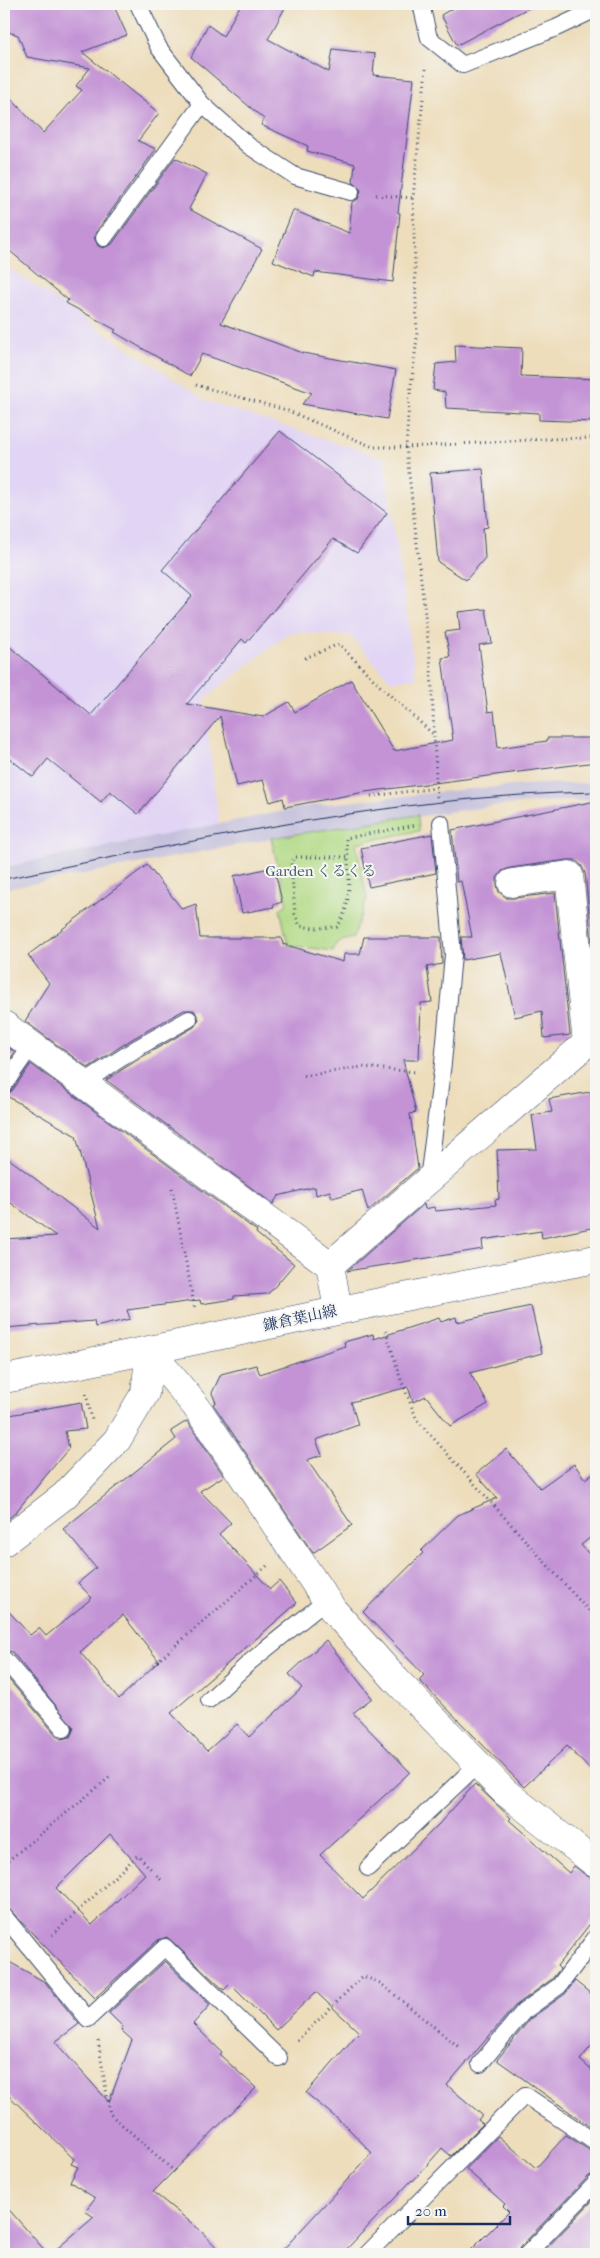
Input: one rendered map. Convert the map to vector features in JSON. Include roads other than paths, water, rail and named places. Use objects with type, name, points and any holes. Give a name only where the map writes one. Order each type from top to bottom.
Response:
[{"type":"street","points":[[330,1265],[591,1039],[569,875],[512,883]]},
{"type":"street","points":[[4,1025],[330,1265],[338,1310]]},
{"type":"street","name":"鎌倉葉山線","points":[[4,1380],[377,1302],[596,1259]]},
{"type":"street","points":[[4,1542],[64,1496],[117,1440],[145,1393],[150,1351]]},
{"type":"street","points":[[150,1351],[195,1405],[333,1610],[477,1765],[505,1792],[596,1864]]},
{"type":"lane","points":[[138,4],[159,48],[202,104],[249,146],[295,176],[351,192]]},
{"type":"lane","points":[[420,4],[429,38],[463,65],[556,28],[596,9]]},
{"type":"lane","points":[[104,238],[202,104]]},
{"type":"lane","points":[[428,1180],[442,1074],[453,955],[441,823]]},
{"type":"lane","points":[[83,1083],[138,1048],[189,1019]]},
{"type":"lane","points":[[4,1085],[32,1045]]},
{"type":"lane","points":[[209,1700],[251,1661],[327,1600]]},
{"type":"lane","points":[[4,1659],[64,1729]]},
{"type":"lane","points":[[368,1868],[477,1765]]},
{"type":"lane","points":[[4,1916],[88,2019],[165,1947],[279,2058]]},
{"type":"lane","points":[[480,2064],[523,2012],[559,1986],[596,1937]]},
{"type":"lane","points":[[367,2254],[525,2095],[596,2143]]},
{"type":"lane","points":[[527,2254],[596,2183]]},
{"type":"tram line","points":[[4,879],[225,835],[372,811],[447,801],[521,795],[596,792]]},
{"type":"park label","name":"Garden くるくる","points":[[321,871]]}]
